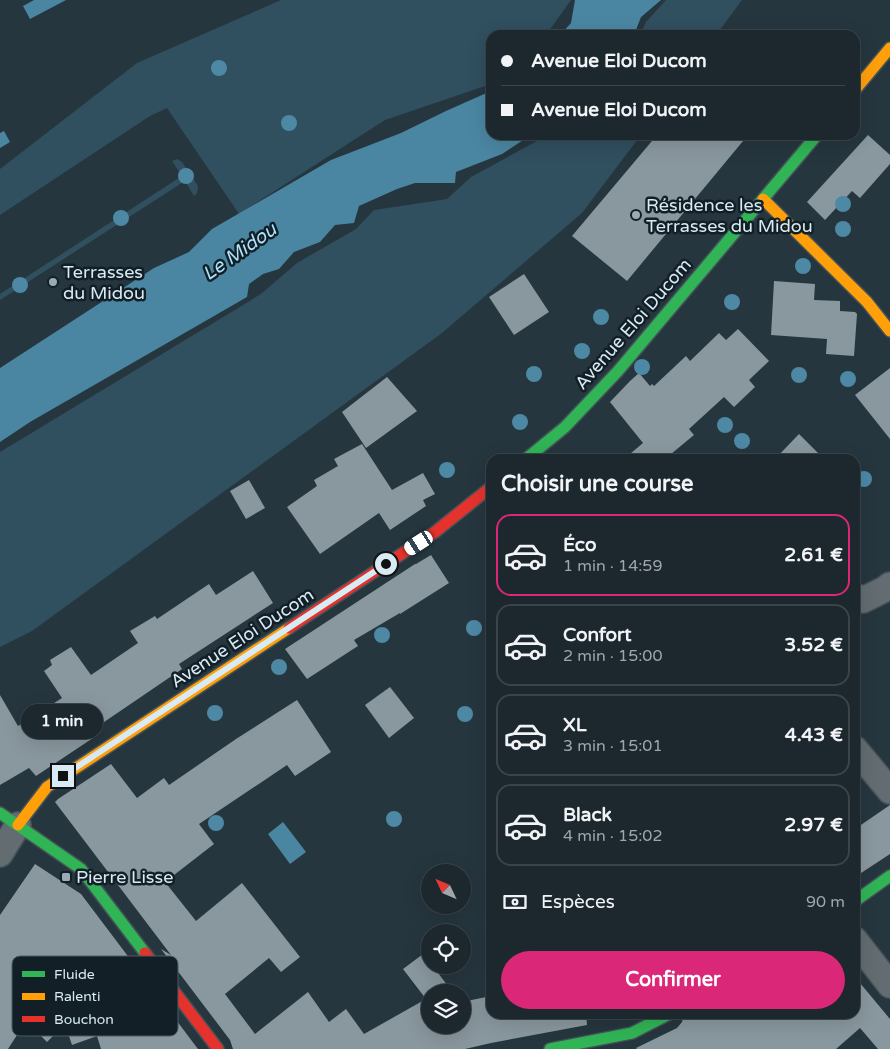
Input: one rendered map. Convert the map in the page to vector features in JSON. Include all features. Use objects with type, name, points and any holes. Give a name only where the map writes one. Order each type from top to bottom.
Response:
[{"type":"street","points":[[860,84],[890,48]]},
{"type":"street","name":"Avenue Eloi Ducom","points":[[532,454],[565,427],[618,371],[813,140]]},
{"type":"street","points":[[763,199],[867,302],[890,331]]},
{"type":"street","name":"Avenue Eloi Ducom","points":[[9,819],[46,787],[436,532],[486,491]]},
{"type":"street","points":[[860,598],[863,600],[890,585]]},
{"type":"street","points":[[860,755],[890,791]]},
{"type":"street","points":[[0,854],[9,819],[81,869],[147,956]]},
{"type":"street","points":[[860,897],[890,876]]},
{"type":"street","points":[[860,946],[890,985]]},
{"type":"street","points":[[178,996],[218,1049]]},
{"type":"street","points":[[550,1049],[632,1033],[659,1019]]},
{"type":"shaded area","points":[[281,0],[571,0],[550,30],[486,30],[486,86],[385,120],[239,214],[167,108],[150,116],[0,215],[0,169],[137,63]]},
{"type":"shaded area","points":[[666,0],[742,0],[720,30],[642,30],[646,22]]},
{"type":"shaded area","points":[[539,140],[637,140],[582,213],[442,333],[32,631],[0,647],[0,452],[262,293],[297,263],[356,229],[374,210],[447,199],[471,177]]},
{"type":"shaded area","points":[[177,159],[182,162],[198,186],[197,193],[194,196],[185,181],[0,300],[0,294],[182,176],[172,161]]},
{"type":"water","points":[[34,0],[66,0],[30,19],[23,6]]},
{"type":"water","points":[[575,0],[661,0],[641,17],[636,30],[565,30],[571,23]]},
{"type":"water","name":"Le Midou","points":[[486,93],[486,140],[523,140],[502,154],[456,172],[455,183],[415,183],[359,206],[354,223],[335,225],[320,242],[294,252],[279,269],[263,274],[249,284],[247,297],[30,422],[0,442],[0,368],[154,268],[189,252],[212,229],[331,160],[401,133]]},
{"type":"water","points":[[4,131],[10,142],[0,148],[0,133]]},
{"type":"water","points":[[283,822],[306,852],[290,864],[268,834]]},
{"type":"building","points":[[868,135],[890,155],[890,164],[860,198],[852,191],[825,220],[807,202]]},
{"type":"building","name":"Résidence les Terrasses du Midou","points":[[653,140],[744,140],[627,281],[572,236]]},
{"type":"building","points":[[524,274],[549,312],[514,335],[489,297]]},
{"type":"building","points":[[774,281],[815,284],[814,300],[840,301],[840,311],[855,312],[857,314],[854,356],[826,354],[827,339],[771,335]]},
{"type":"building","points":[[738,329],[769,361],[749,380],[755,387],[734,407],[724,397],[689,429],[694,435],[671,454],[630,454],[643,443],[610,402],[639,373],[650,386],[652,384],[654,386],[686,356],[690,361],[719,333],[726,340]]},
{"type":"building","points":[[890,368],[890,439],[855,395]]},
{"type":"building","points":[[387,377],[417,411],[366,448],[342,412]]},
{"type":"building","points":[[799,434],[819,454],[780,454]]},
{"type":"building","points":[[362,444],[392,490],[423,473],[435,494],[423,500],[426,506],[390,530],[379,513],[320,554],[287,507],[317,486],[314,480],[338,466],[334,459]]},
{"type":"building","points":[[249,480],[265,508],[246,519],[230,491]]},
{"type":"building","points":[[431,555],[449,583],[354,640],[358,646],[307,679],[285,649]]},
{"type":"building","points":[[253,571],[273,603],[179,664],[182,669],[88,733],[93,738],[36,776],[29,768],[0,785],[0,695],[18,726],[62,698],[44,671],[52,665],[50,660],[71,647],[91,675],[138,643],[130,631],[155,616],[157,619],[209,584],[216,595]]},
{"type":"building","points":[[390,687],[414,718],[389,738],[365,705]]},
{"type":"building","points":[[297,700],[331,752],[295,776],[287,765],[199,824],[214,844],[165,882],[196,921],[242,883],[300,957],[281,972],[269,958],[225,994],[255,1034],[308,992],[329,1022],[346,1009],[364,1034],[421,1002],[421,1034],[471,1034],[471,1000],[486,997],[486,1019],[586,1019],[587,1025],[465,1049],[233,1049],[230,1040],[178,971],[178,956],[166,956],[161,949],[171,955],[55,802],[111,764],[137,798],[164,778],[169,785]]},
{"type":"building","points":[[890,805],[890,854],[860,874],[860,826]]},
{"type":"building","points":[[35,864],[81,894],[128,956],[12,956],[12,1036],[16,1036],[8,1049],[0,1049],[0,915]]},
{"type":"building","points":[[421,956],[421,974],[439,974],[446,984],[421,984],[421,992],[403,969]]},
{"type":"building","points":[[860,983],[890,1019],[890,1049],[878,1049],[860,1028],[836,1049],[636,1048],[677,1028],[683,1019],[860,1019]]},
{"type":"building","points":[[178,1023],[198,1049],[101,1049],[97,1036],[178,1036]]},
{"type":"building","points":[[41,1036],[53,1036],[47,1042]]},
{"type":"building","points":[[69,1036],[97,1036],[72,1045]]},
{"type":"traffic: fast","points":[[532,454],[565,427],[618,371],[813,140]]},
{"type":"traffic: fast","points":[[0,813],[81,869],[145,953]]},
{"type":"traffic: fast","points":[[860,897],[890,876]]},
{"type":"traffic: fast","points":[[550,1049],[632,1033],[659,1019]]},
{"type":"traffic: slow","points":[[860,84],[890,48]]},
{"type":"traffic: slow","points":[[763,199],[867,302],[890,331]]},
{"type":"traffic: slow","points":[[18,825],[47,787],[289,628]]},
{"type":"traffic: jam","points":[[289,628],[435,532],[486,491]]},
{"type":"traffic: jam","points":[[178,996],[218,1049]]},
{"type":"place","name":"Résidence les Terrasses du Midou","points":[[636,215]]},
{"type":"place","name":"Terrasses du Midou","points":[[53,282]]},
{"type":"place","name":"Pierre Lisse","points":[[66,877]]},
{"type":"route","points":[[63,776],[386,564]]}]
